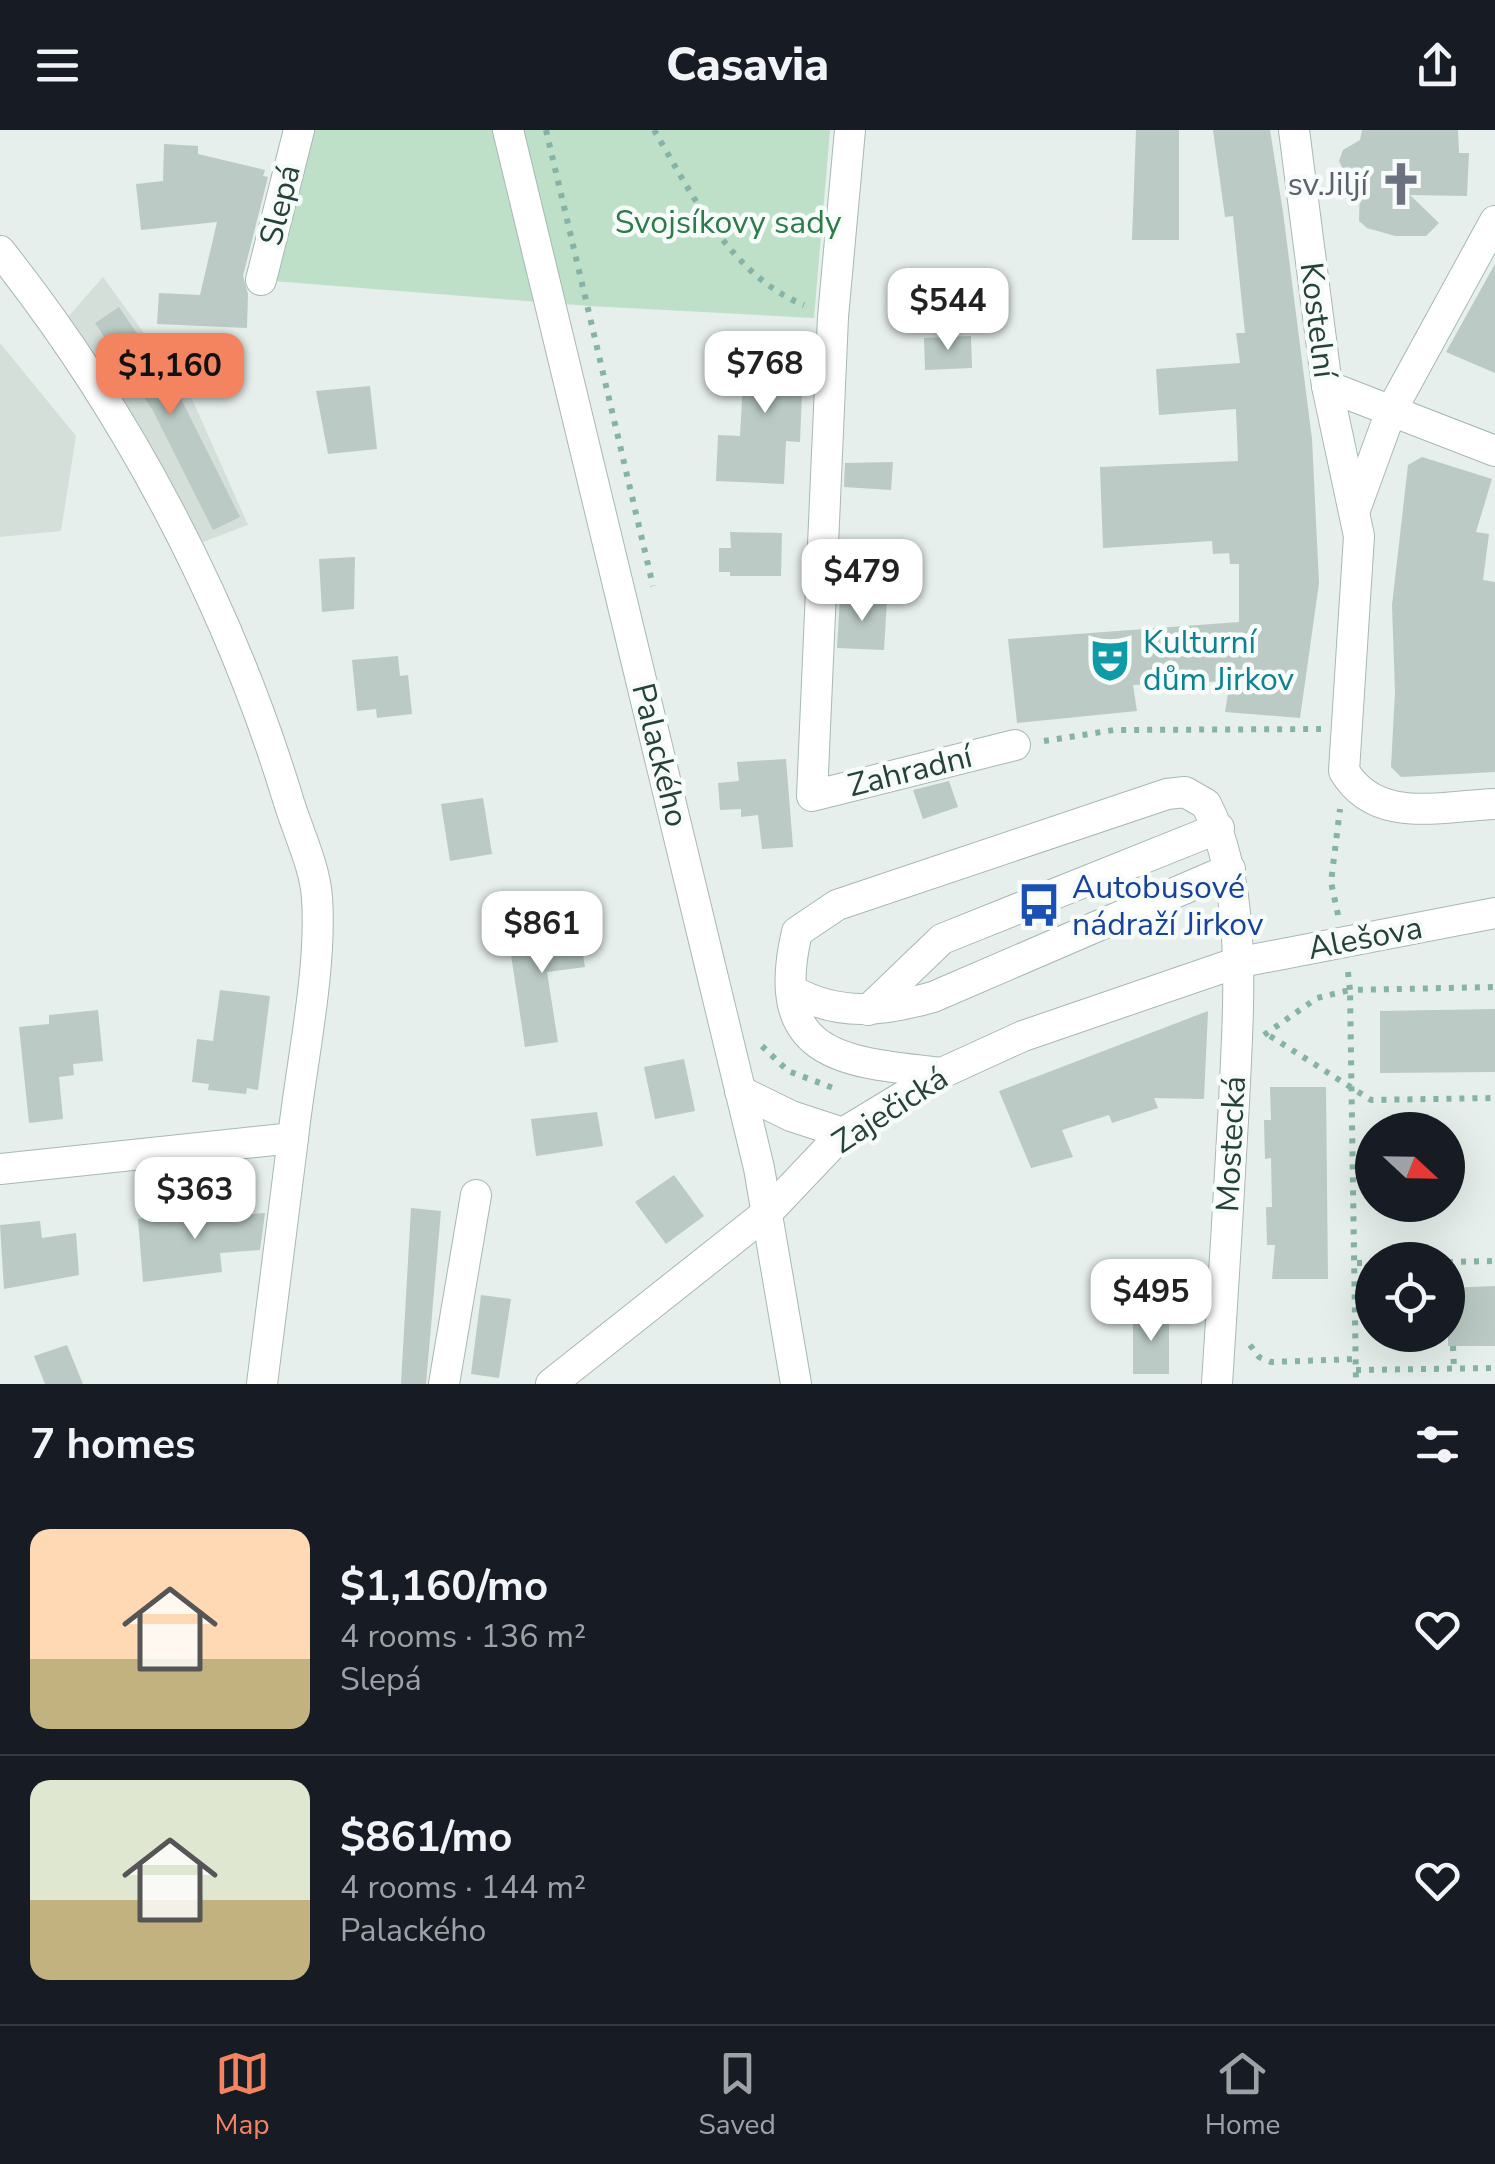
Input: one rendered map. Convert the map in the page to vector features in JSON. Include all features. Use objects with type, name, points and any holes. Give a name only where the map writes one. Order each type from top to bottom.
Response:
[{"type":"street","name":"Slepá","points":[[261,280],[299,130]]},
{"type":"street","name":"Palackého","points":[[508,130],[768,1212],[796,1384]]},
{"type":"street","name":"Zahradní","points":[[850,130],[834,317],[812,796],[1015,745]]},
{"type":"street","name":"Kostelní","points":[[1294,130],[1327,386],[1360,536],[1344,771]]},
{"type":"street","name":"Kostelní","points":[[1356,507],[1391,412],[1495,222]]},
{"type":"street","points":[[0,251],[62,329],[167,510],[243,663],[317,896],[293,1138],[262,1384]]},
{"type":"street","points":[[1327,386],[1495,450]]},
{"type":"street","points":[[1344,771],[1355,790],[1382,807],[1495,804]]},
{"type":"street","points":[[868,1010],[942,938],[1218,828],[1206,804],[1185,792],[1167,794],[837,905],[797,932],[790,962],[794,991],[806,1030],[824,1052],[852,1063],[942,1073]]},
{"type":"street","name":"Mostecká","points":[[1217,1384],[1257,1039],[1236,963],[1230,869],[1218,828]]},
{"type":"street","points":[[794,991],[816,1004],[888,1010],[933,997],[1230,869]]},
{"type":"street","name":"Alešova","points":[[1236,963],[1495,913]]},
{"type":"street","name":"Zaječická","points":[[551,1384],[768,1212],[852,1128],[942,1073],[1022,1036],[1236,963]]},
{"type":"street","points":[[740,1091],[791,1116],[852,1128]]},
{"type":"street","points":[[0,1169],[293,1138]]},
{"type":"street","points":[[444,1384],[476,1195]]},
{"type":"street","points":[[577,1384],[608,1337]]},
{"type":"path","points":[[546,130],[654,590]]},
{"type":"path","points":[[654,130],[709,224],[748,264],[795,302],[834,317]]},
{"type":"path","points":[[1015,745],[1114,730],[1347,730]]},
{"type":"path","points":[[1344,771],[1332,882],[1350,990],[1357,1242]]},
{"type":"path","points":[[1495,987],[1350,990],[1317,998],[1257,1039],[1353,1087],[1370,1100],[1495,1098]]},
{"type":"path","points":[[758,1030],[763,1049],[788,1071],[842,1091],[852,1128]]},
{"type":"path","points":[[1465,1262],[1495,1262]]},
{"type":"path","points":[[1246,1332],[1260,1358],[1271,1362],[1357,1359]]},
{"type":"path","points":[[1356,1384],[1357,1352]]},
{"type":"path","points":[[1453,1352],[1454,1368]]},
{"type":"path","points":[[1356,1370],[1495,1368]]},
{"type":"shaded area","points":[[103,277],[192,399],[248,525],[203,542],[68,317]]},
{"type":"shaded area","points":[[0,343],[76,436],[61,531],[0,537]]},
{"type":"green space","name":"Svojsíkovy sady","points":[[311,130],[830,130],[814,318],[589,306],[273,281]]},
{"type":"building","points":[[1136,130],[1179,130],[1179,240],[1132,240]]},
{"type":"building","points":[[1213,130],[1270,130],[1283,212],[1312,439],[1319,583],[1300,718],[1225,712],[1230,681],[1133,685],[1137,711],[1017,723],[1008,639],[1239,622],[1239,564],[1230,564],[1229,553],[1213,554],[1212,541],[1103,548],[1100,467],[1238,461],[1236,409],[1159,415],[1156,369],[1240,363],[1236,333],[1245,333],[1233,216],[1225,217]]},
{"type":"building","name":"sv.Jiljí","points":[[1362,130],[1458,130],[1459,153],[1469,153],[1467,196],[1410,195],[1439,223],[1426,236],[1395,236],[1367,228],[1359,221],[1360,182],[1345,173],[1339,161],[1343,150],[1360,140]]},
{"type":"building","points":[[164,144],[198,146],[198,154],[265,170],[263,176],[268,177],[243,276],[248,294],[247,328],[157,324],[159,293],[200,295],[217,222],[141,230],[136,184],[163,181]]},
{"type":"building","points":[[1495,264],[1495,373],[1446,352]]},
{"type":"building","points":[[119,307],[179,395],[240,517],[213,530],[152,409],[95,323]]},
{"type":"building","points":[[971,336],[972,368],[925,370],[924,338]]},
{"type":"building","points":[[745,343],[804,346],[800,442],[786,441],[784,484],[716,481],[718,435],[740,436]]},
{"type":"building","points":[[370,386],[377,449],[328,454],[316,391]]},
{"type":"building","points":[[1422,457],[1492,479],[1476,532],[1489,534],[1483,580],[1495,582],[1495,772],[1401,777],[1391,767],[1395,692],[1392,605],[1408,465]]},
{"type":"building","points":[[893,462],[891,490],[844,487],[845,463]]},
{"type":"building","points":[[730,532],[782,533],[781,576],[730,576],[730,572],[719,572],[719,548],[731,548]]},
{"type":"building","points":[[355,557],[354,609],[322,612],[319,559]]},
{"type":"building","points":[[840,597],[887,599],[884,650],[837,648]]},
{"type":"building","points":[[398,656],[400,676],[408,675],[412,714],[377,718],[376,709],[357,711],[352,660]]},
{"type":"building","points":[[786,759],[793,847],[762,849],[758,815],[741,817],[741,809],[720,810],[718,783],[739,781],[737,762]]},
{"type":"building","points":[[949,781],[958,807],[923,819],[913,790]]},
{"type":"building","points":[[483,798],[492,854],[450,861],[441,804]]},
{"type":"building","points":[[578,924],[585,967],[547,972],[558,1042],[525,1047],[508,935]]},
{"type":"building","points":[[220,990],[270,996],[258,1090],[247,1088],[246,1094],[208,1090],[209,1084],[192,1082],[197,1039],[213,1041]]},
{"type":"building","points":[[1495,1009],[1495,1072],[1380,1073],[1380,1011]]},
{"type":"building","points":[[98,1010],[103,1061],[73,1064],[74,1075],[59,1077],[63,1119],[29,1123],[19,1027],[49,1024],[49,1015]]},
{"type":"building","points":[[1208,1011],[1204,1099],[1154,1098],[1158,1108],[1112,1123],[1109,1115],[1062,1130],[1073,1157],[1031,1168],[999,1091]]},
{"type":"building","points":[[684,1059],[695,1111],[655,1119],[644,1067]]},
{"type":"building","points":[[1270,1087],[1326,1087],[1328,1279],[1272,1279],[1275,1245],[1267,1245],[1266,1207],[1272,1207],[1271,1158],[1265,1159],[1264,1120],[1271,1120]]},
{"type":"building","points":[[597,1112],[603,1146],[536,1156],[531,1119]]},
{"type":"building","points":[[674,1175],[704,1216],[666,1244],[635,1202]]},
{"type":"building","points":[[411,1208],[441,1211],[426,1384],[401,1384]]},
{"type":"building","points":[[217,1209],[226,1216],[265,1213],[260,1250],[220,1253],[222,1272],[143,1282],[138,1219]]},
{"type":"building","points":[[40,1221],[42,1238],[76,1233],[79,1275],[4,1289],[0,1225]]},
{"type":"building","points":[[1495,1286],[1495,1346],[1465,1346],[1465,1287]]},
{"type":"building","points":[[481,1295],[511,1299],[499,1378],[471,1374]]},
{"type":"building","points":[[1133,1315],[1169,1315],[1169,1374],[1133,1374]]},
{"type":"building","points":[[67,1345],[83,1384],[45,1384],[34,1356]]},
{"type":"place","name":"sv.Jiljí","points":[[1401,184]]},
{"type":"place","name":"Kulturní dům Jirkov","points":[[1110,660]]},
{"type":"place","name":"Autobusové nádraží Jirkov","points":[[1039,905]]}]
